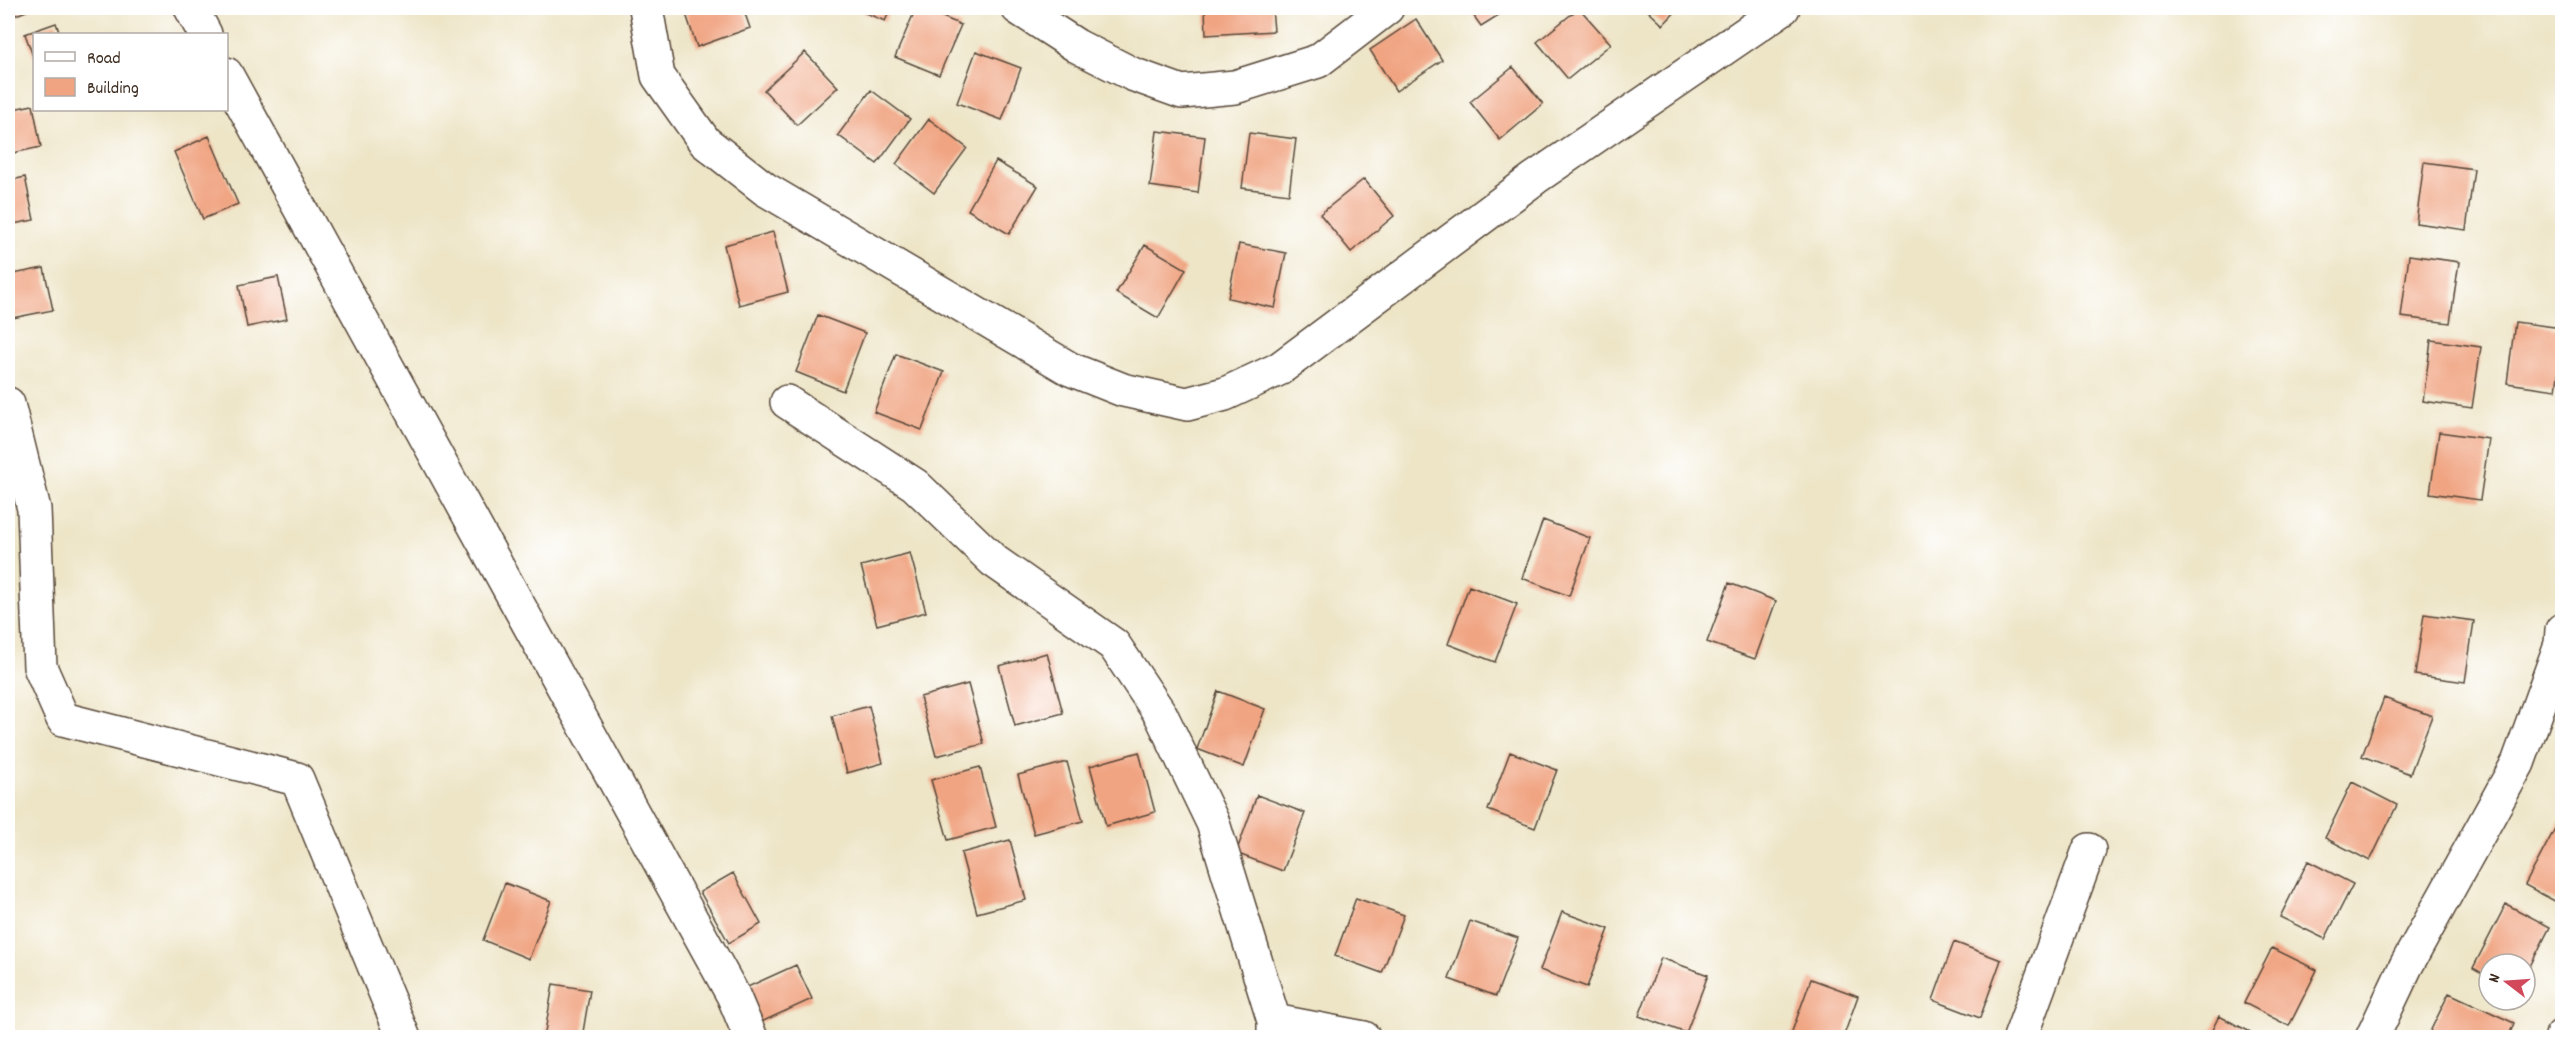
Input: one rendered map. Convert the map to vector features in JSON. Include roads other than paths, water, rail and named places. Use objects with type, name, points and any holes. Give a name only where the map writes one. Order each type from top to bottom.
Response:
[{"type":"street","points":[[190,8],[204,33]]},
{"type":"street","points":[[646,8],[658,76],[705,142],[765,189],[1070,369],[1123,390],[1187,404],[1226,394],[1280,369],[1535,178],[1783,8]]},
{"type":"street","points":[[1018,8],[1077,46],[1132,74],[1182,92],[1234,87],[1318,61],[1387,8]]},
{"type":"street","points":[[228,78],[722,974],[751,1038]]},
{"type":"street","points":[[786,402],[915,485],[994,561],[1114,645],[1161,716],[1213,823],[1274,1029],[1364,1038]]},
{"type":"street","points":[[8,404],[34,509],[40,667],[63,719],[297,779],[404,1038]]},
{"type":"street","points":[[2372,1038],[2406,966],[2518,763],[2561,644],[2562,630]]},
{"type":"street","points":[[2020,1038],[2089,850]]}]
